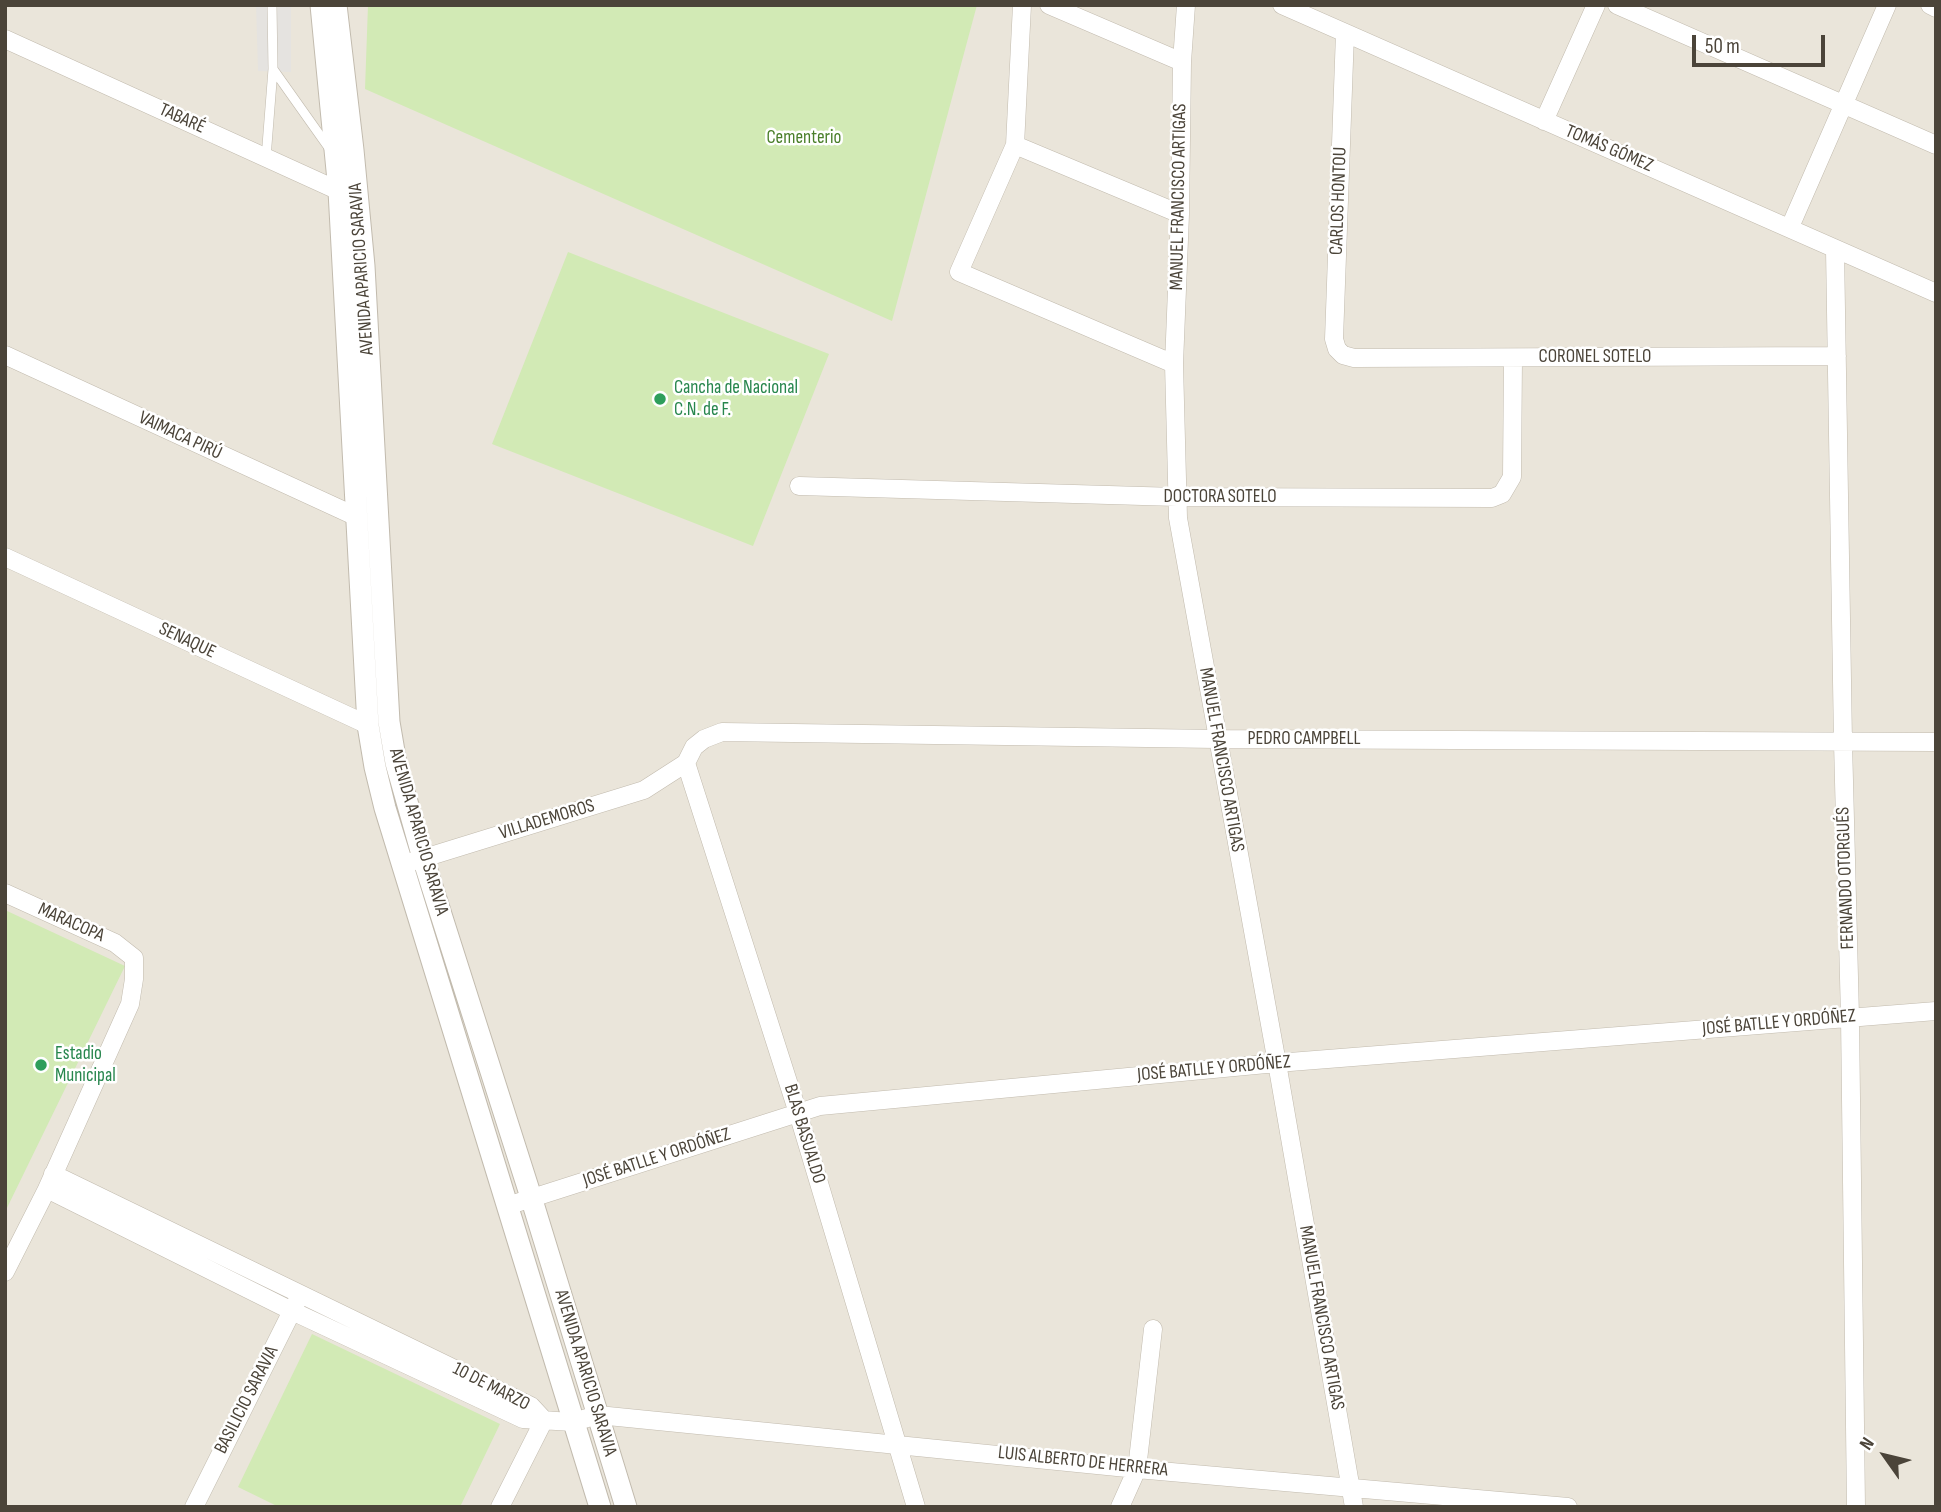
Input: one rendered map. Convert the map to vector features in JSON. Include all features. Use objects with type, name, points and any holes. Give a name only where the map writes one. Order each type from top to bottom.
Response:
[{"type":"street","name":"AVENIDA APARICIO SARAVIA","points":[[321,5],[336,158],[348,195],[365,280],[389,722],[385,765]]},
{"type":"street","name":"AVENIDA APARICIO SARAVIA","points":[[336,5],[348,195],[355,516],[368,725],[385,765],[508,1206],[600,1507]]},
{"type":"street","points":[[1022,5],[1015,145],[959,272],[1174,364]]},
{"type":"street","points":[[1049,5],[1182,62]]},
{"type":"street","name":"MANUEL FRANCISCO ARTIGAS","points":[[1186,5],[1174,364],[1178,518],[1354,1507]]},
{"type":"street","name":"TOMÁS GÓMEZ","points":[[1282,5],[1305,10],[1345,33],[1936,293]]},
{"type":"street","points":[[1544,121],[1596,5]]},
{"type":"street","points":[[1617,5],[1936,145]]},
{"type":"street","points":[[1790,227],[1887,5]]},
{"type":"street","points":[[1930,5],[1936,8]]},
{"type":"street","name":"CARLOS HONTOU","points":[[1345,33],[1334,339],[1337,349],[1353,358]]},
{"type":"street","name":"TABARÉ","points":[[5,39],[348,195]]},
{"type":"street","points":[[1015,145],[1180,214]]},
{"type":"street","name":"FERNANDO OTORGUÉS","points":[[1835,249],[1850,1017],[1856,1507]]},
{"type":"street","name":"VAIMACA PIRÚ","points":[[5,355],[355,516]]},
{"type":"street","name":"CORONEL SOTELO","points":[[1353,358],[1837,356]]},
{"type":"street","name":"DOCTORA SOTELO","points":[[799,486],[1177,497],[1492,498],[1502,494],[1512,477],[1513,358]]},
{"type":"street","name":"SENAQUE","points":[[5,557],[368,725]]},
{"type":"street","name":"PEDRO CAMPBELL","points":[[686,763],[694,747],[704,739],[722,733],[1217,739],[1936,742]]},
{"type":"street","name":"VILLADEMOROS","points":[[413,862],[644,790],[686,763]]},
{"type":"street","name":"BLAS BASUALDO","points":[[686,763],[798,1113],[916,1507]]},
{"type":"street","name":"AVENIDA APARICIO SARAVIA","points":[[413,862],[531,1197],[626,1507]]},
{"type":"street","name":"MARACOPA","points":[[5,893],[116,943],[134,958],[130,1004],[50,1181]]},
{"type":"street","name":"JOSÉ BATLLE Y ORDÓÑEZ","points":[[508,1206],[820,1106],[1277,1063],[1936,1011]]},
{"type":"street","points":[[5,1272],[50,1181]]},
{"type":"street","name":"10 DE MARZO","points":[[50,1181],[300,1293],[531,1406],[544,1420]]},
{"type":"street","name":"10 DE MARZO","points":[[50,1181],[292,1311],[523,1419],[544,1420]]},
{"type":"street","name":"BASILICIO SARAVIA","points":[[194,1507],[300,1293]]},
{"type":"street","points":[[1120,1507],[1137,1469],[1153,1329]]},
{"type":"street","points":[[500,1507],[544,1420],[573,1422],[598,1415]]},
{"type":"street","name":"LUIS ALBERTO DE HERRERA","points":[[598,1415],[1137,1469],[1568,1507]]},
{"type":"lane","points":[[267,158],[273,69],[272,5]]},
{"type":"lane","points":[[273,69],[336,158]]},
{"type":"shaded area","points":[[5,5],[1936,5],[1936,1507],[5,1507]]},
{"type":"shaded area","points":[[256,5],[291,5],[291,72],[258,71]]},
{"type":"green space","name":"Cementerio","points":[[368,5],[977,5],[892,321],[365,89]]},
{"type":"green space","name":"Cancha de Nacional C.N. de F.","points":[[568,252],[829,354],[753,546],[492,444]]},
{"type":"green space","name":"Estadio Municipal","points":[[5,910],[125,966],[5,1212]]},
{"type":"green space","points":[[312,1334],[500,1424],[460,1507],[279,1507],[238,1487]]},
{"type":"place","name":"Cancha de Nacional C.N. de F.","points":[[660,399]]},
{"type":"place","name":"Estadio Municipal","points":[[41,1065]]}]
